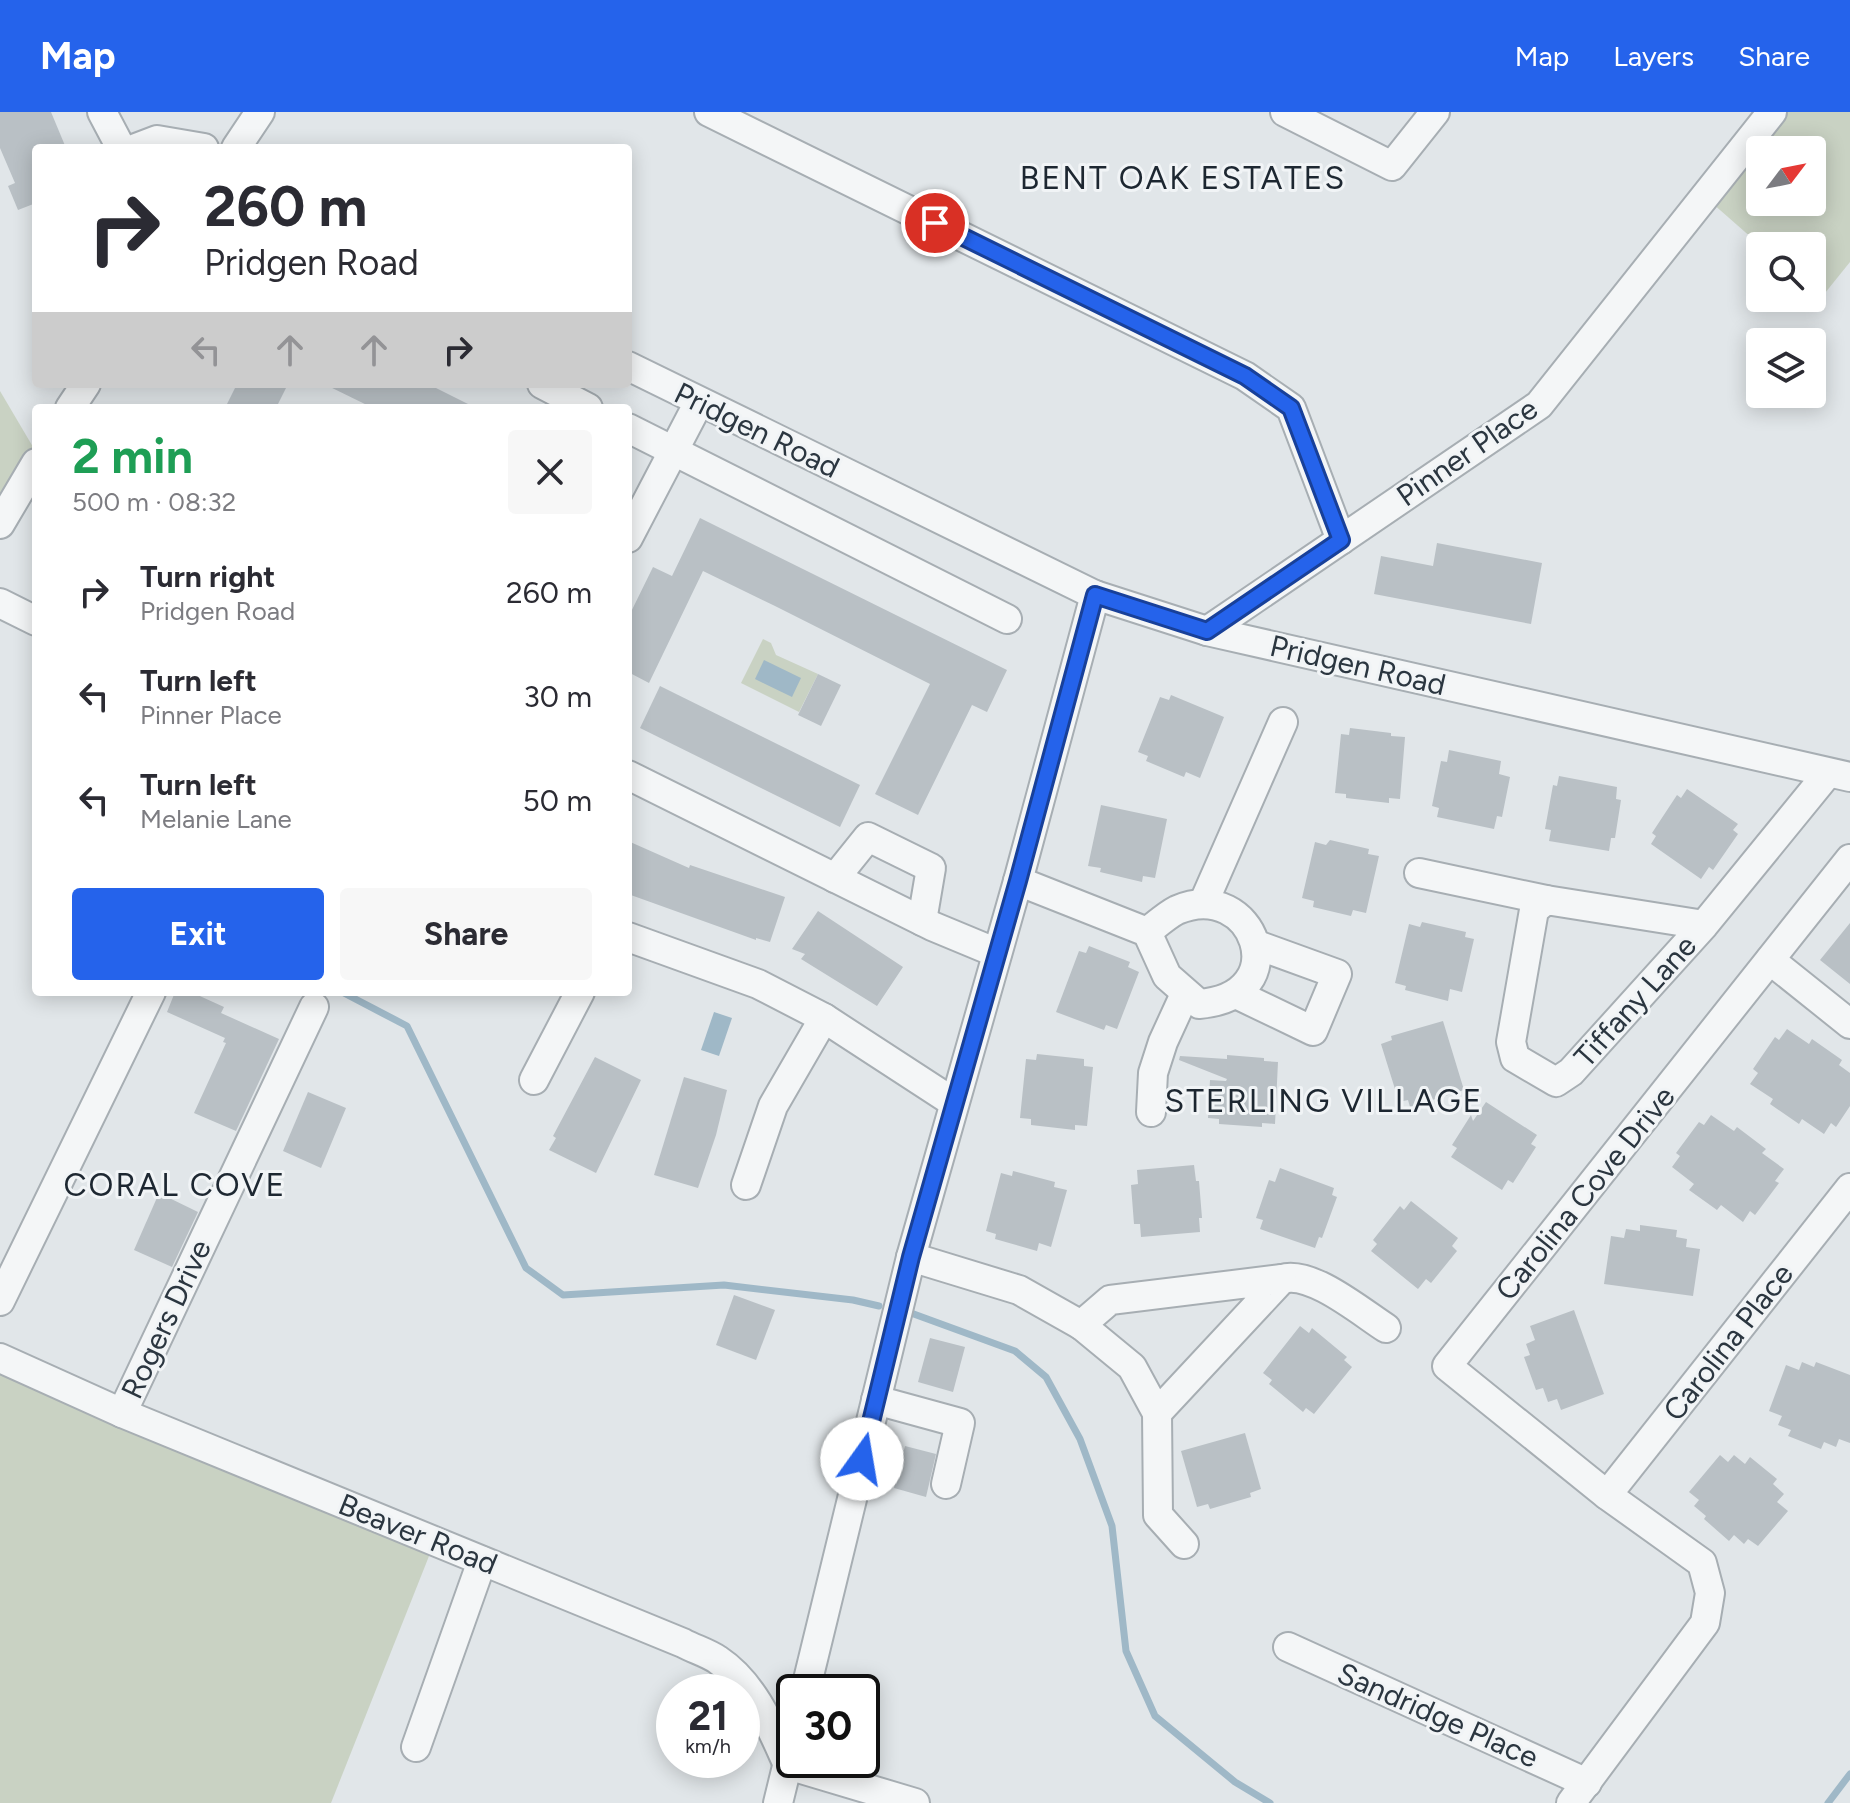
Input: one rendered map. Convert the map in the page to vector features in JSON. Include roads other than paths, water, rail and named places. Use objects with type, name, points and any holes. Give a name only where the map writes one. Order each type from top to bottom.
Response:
[{"type":"street","points":[[102,112],[119,144]]},
{"type":"street","points":[[239,144],[260,112]]},
{"type":"street","points":[[709,112],[1245,376],[1291,408],[1341,540]]},
{"type":"street","points":[[1285,112],[1392,166],[1435,112]]},
{"type":"street","name":"Pinner Place","points":[[1207,631],[1539,405],[1772,112]]},
{"type":"street","points":[[146,144],[157,140],[180,144]]},
{"type":"street","name":"Pridgen Road","points":[[632,368],[1095,595],[1207,631],[1839,775]]},
{"type":"street","points":[[550,388],[580,404]]},
{"type":"street","points":[[632,530],[699,402]]},
{"type":"street","points":[[632,430],[1007,619]]},
{"type":"street","points":[[0,524],[32,470]]},
{"type":"street","points":[[809,1674],[911,1257],[1018,881],[1095,595]]},
{"type":"street","points":[[0,603],[32,619]]},
{"type":"street","points":[[1203,904],[1283,722]]},
{"type":"street","name":"Tiffany Lane","points":[[1704,925],[1546,900],[1534,910],[1511,1042],[1515,1058],[1556,1082],[1571,1072],[1704,925],[1839,775]]},
{"type":"street","points":[[632,777],[922,921],[997,953]]},
{"type":"street","points":[[835,878],[868,837],[931,868],[922,921]]},
{"type":"street","name":"Carolina Cove Drive","points":[[1607,1495],[1447,1366],[1850,859]]},
{"type":"street","points":[[1419,873],[1546,900]]},
{"type":"street","points":[[1018,881],[1147,932],[1167,976],[1199,1004],[1229,999],[1245,986],[1255,967],[1257,945],[1244,921],[1230,910],[1203,904],[1177,910],[1147,932]]},
{"type":"street","points":[[632,938],[758,984],[824,1018],[953,1102]]},
{"type":"street","points":[[1236,994],[1313,1031],[1337,974],[1257,945]]},
{"type":"street","points":[[1770,960],[1850,1024]]},
{"type":"street","points":[[1151,1112],[1153,1073],[1185,994]]},
{"type":"street","points":[[0,1301],[149,996]]},
{"type":"street","points":[[534,1080],[578,996]]},
{"type":"street","name":"Rogers Drive","points":[[122,1413],[314,1007]]},
{"type":"street","points":[[746,1185],[773,1106],[824,1018]]},
{"type":"street","name":"Carolina Place","points":[[1607,1495],[1850,1188]]},
{"type":"street","points":[[911,1257],[1019,1290],[1081,1325],[1132,1367],[1157,1413],[1158,1515],[1184,1544]]},
{"type":"street","points":[[1081,1325],[1110,1300],[1289,1277],[1311,1280],[1386,1328]]},
{"type":"street","points":[[1157,1413],[1282,1279]]},
{"type":"street","name":"Beaver Road","points":[[0,1358],[122,1413],[683,1643],[718,1660],[745,1686],[776,1730]]},
{"type":"street","points":[[876,1400],[960,1423],[946,1484]]},
{"type":"street","points":[[1579,1793],[1705,1623],[1710,1593],[1702,1563],[1607,1495]]},
{"type":"street","points":[[416,1747],[482,1561]]},
{"type":"street","name":"Sandridge Place","points":[[1288,1647],[1579,1793]]},
{"type":"street","points":[[778,1803],[784,1778]]},
{"type":"street","points":[[854,1778],[915,1803]]},
{"type":"water","points":[[764,660],[801,678],[792,697],[755,679]]},
{"type":"water","points":[[714,1012],[732,1018],[719,1056],[701,1050]]},
{"type":"waterway","points":[[350,996],[407,1026],[526,1268],[563,1295],[724,1285],[853,1300],[879,1306]]},
{"type":"waterway","points":[[911,1313],[1015,1351],[1046,1377],[1080,1439],[1112,1526],[1126,1651],[1155,1716],[1235,1782],[1270,1803]]},
{"type":"waterway","points":[[1828,1803],[1850,1774]]},
{"type":"district","name":"BENT OAK ESTATES","points":[[1183,178]]},
{"type":"district","name":"STERLING VILLAGE","points":[[1324,1101]]},
{"type":"district","name":"CORAL COVE","points":[[175,1185]]}]
